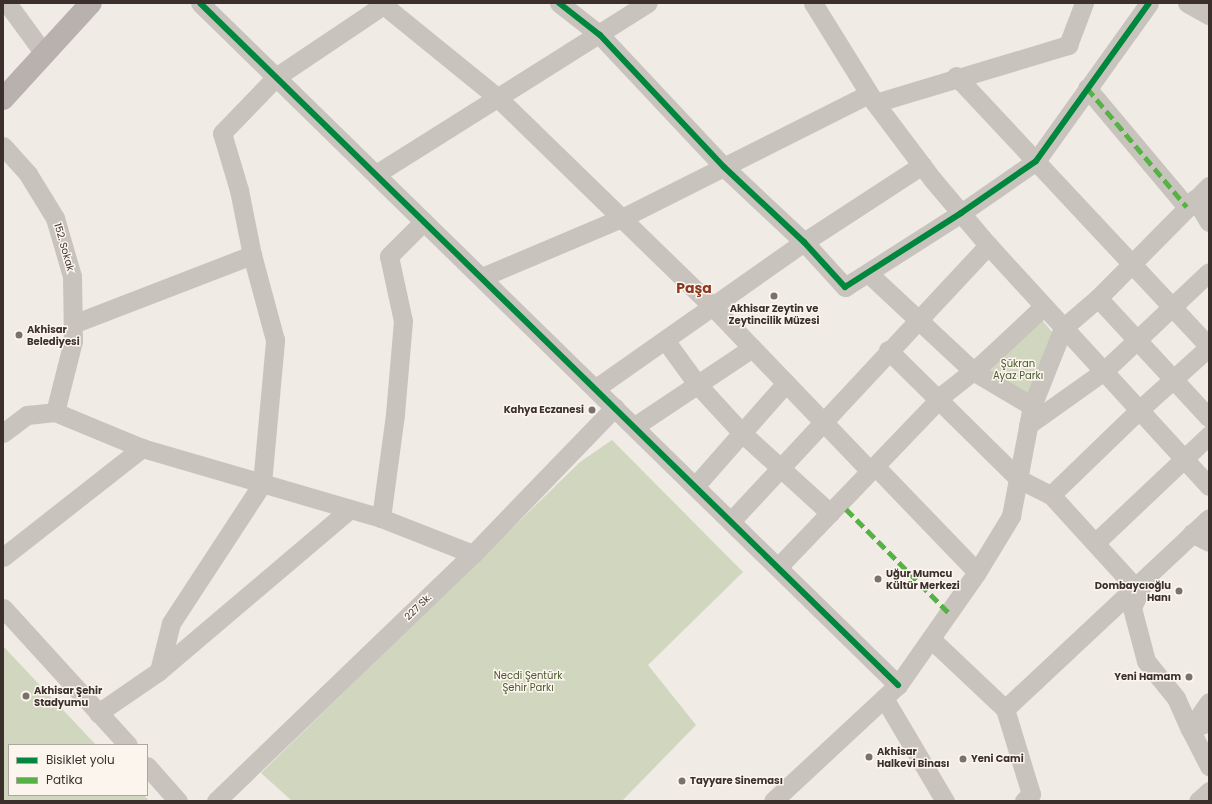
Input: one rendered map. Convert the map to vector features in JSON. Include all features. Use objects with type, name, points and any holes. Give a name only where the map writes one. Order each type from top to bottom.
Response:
[{"type":"main road","points":[[3,99],[91,3]]},
{"type":"street","points":[[7,3],[44,55]]},
{"type":"street","points":[[200,3],[732,520],[898,685]]},
{"type":"street","points":[[559,3],[600,35],[724,167],[804,242],[845,287],[961,213],[1036,161],[1149,3]]},
{"type":"street","points":[[376,174],[600,35],[648,3]]},
{"type":"street","points":[[813,3],[872,98],[922,165],[961,213],[1063,328],[1209,486]]},
{"type":"street","points":[[482,277],[622,218],[724,167],[872,98],[1068,45],[1084,3]]},
{"type":"street","points":[[1187,3],[1209,15]]},
{"type":"street","points":[[159,671],[171,623],[262,484],[275,340],[252,255],[239,190],[222,133],[276,77],[383,4],[498,98],[713,307],[823,421],[976,572]]},
{"type":"street","points":[[956,76],[1209,347],[1139,410],[1051,495]]},
{"type":"street","points":[[1088,88],[1209,222]]},
{"type":"street","name":"152. Sokak","points":[[3,146],[28,174],[55,218],[72,276],[73,341],[55,412]]},
{"type":"street","points":[[596,388],[804,242],[922,165]]},
{"type":"street","points":[[773,801],[898,685],[932,640],[1011,516],[1032,406],[1063,328],[1098,298],[1129,263],[1209,186]]},
{"type":"street","points":[[381,518],[395,414],[403,321],[390,256],[424,221]]},
{"type":"street","points":[[732,520],[888,350],[988,245]]},
{"type":"street","points":[[73,324],[252,255]]},
{"type":"street","points":[[1028,425],[1104,371],[1172,309],[1209,272]]},
{"type":"street","points":[[868,273],[973,371],[1032,406]]},
{"type":"street","points":[[1098,298],[1172,380],[1209,418]]},
{"type":"street","points":[[779,566],[940,399],[1044,306]]},
{"type":"street","points":[[665,340],[696,384],[742,433],[830,513]]},
{"type":"street","points":[[635,426],[752,348]]},
{"type":"street","points":[[888,350],[940,399],[1019,479],[1051,495],[1096,542],[1141,581]]},
{"type":"street","points":[[696,485],[786,383]]},
{"type":"street","name":"227 Sk.","points":[[216,801],[473,554],[614,407]]},
{"type":"street","points":[[3,433],[27,415],[55,412],[142,448],[381,518],[473,554]]},
{"type":"street","points":[[1096,542],[1209,435]]},
{"type":"street","points":[[3,557],[142,448]]},
{"type":"street","points":[[98,713],[159,671],[350,509]]},
{"type":"street","points":[[1006,709],[1209,518]]},
{"type":"street","points":[[1192,533],[1209,542]]},
{"type":"street","points":[[1141,581],[1132,608],[1137,635],[1146,661],[1176,698],[1209,766]]},
{"type":"street","points":[[3,608],[127,744]]},
{"type":"street","points":[[932,640],[1006,709],[1031,794],[1024,801]]},
{"type":"street","points":[[884,698],[945,801]]},
{"type":"street","points":[[1190,729],[1209,702]]},
{"type":"street","points":[[1190,729],[1209,722]]},
{"type":"street","points":[[148,767],[178,801]]},
{"type":"street","points":[[1198,801],[1209,791]]},
{"type":"green space","name":"Şükran Ayaz Parkı","points":[[1041,319],[1053,333],[1028,398],[988,373]]},
{"type":"green space","name":"Necdi Şentürk Şehir Parkı","points":[[612,440],[743,572],[648,665],[696,725],[622,801],[292,801],[261,773],[580,462]]},
{"type":"green space","name":"Akhisar Şehir Stadyumu","points":[[3,646],[95,744],[8,744],[8,796],[145,796],[149,801],[3,801]]},
{"type":"marked path","points":[[1087,88],[1187,207]]},
{"type":"marked path","points":[[846,509],[949,613]]},
{"type":"cycle path","points":[[200,3],[898,685]]},
{"type":"cycle path","points":[[559,3],[600,35],[724,167],[804,242],[845,287],[961,213],[1036,161],[1149,3]]},
{"type":"place","name":"Akhisar Zeytin ve Zeytincilik Müzesi","points":[[774,296]]},
{"type":"place","name":"Akhisar Belediyesi","points":[[19,335]]},
{"type":"place","name":"Kahya Eczanesi","points":[[592,410]]},
{"type":"place","name":"Uğur Mumcu Kültür Merkezi","points":[[878,579]]},
{"type":"place","name":"Dombaycıoğlu Hanı","points":[[1179,591]]},
{"type":"place","name":"Yeni Hamam","points":[[1189,677]]},
{"type":"place","name":"Akhisar Şehir Stadyumu","points":[[26,696]]},
{"type":"place","name":"Akhisar Halkevi Binası","points":[[869,757]]},
{"type":"place","name":"Yeni Cami","points":[[963,759]]},
{"type":"place","name":"Tayyare Sineması","points":[[682,781]]},
{"type":"district","name":"Paşa","points":[[694,288]]}]
